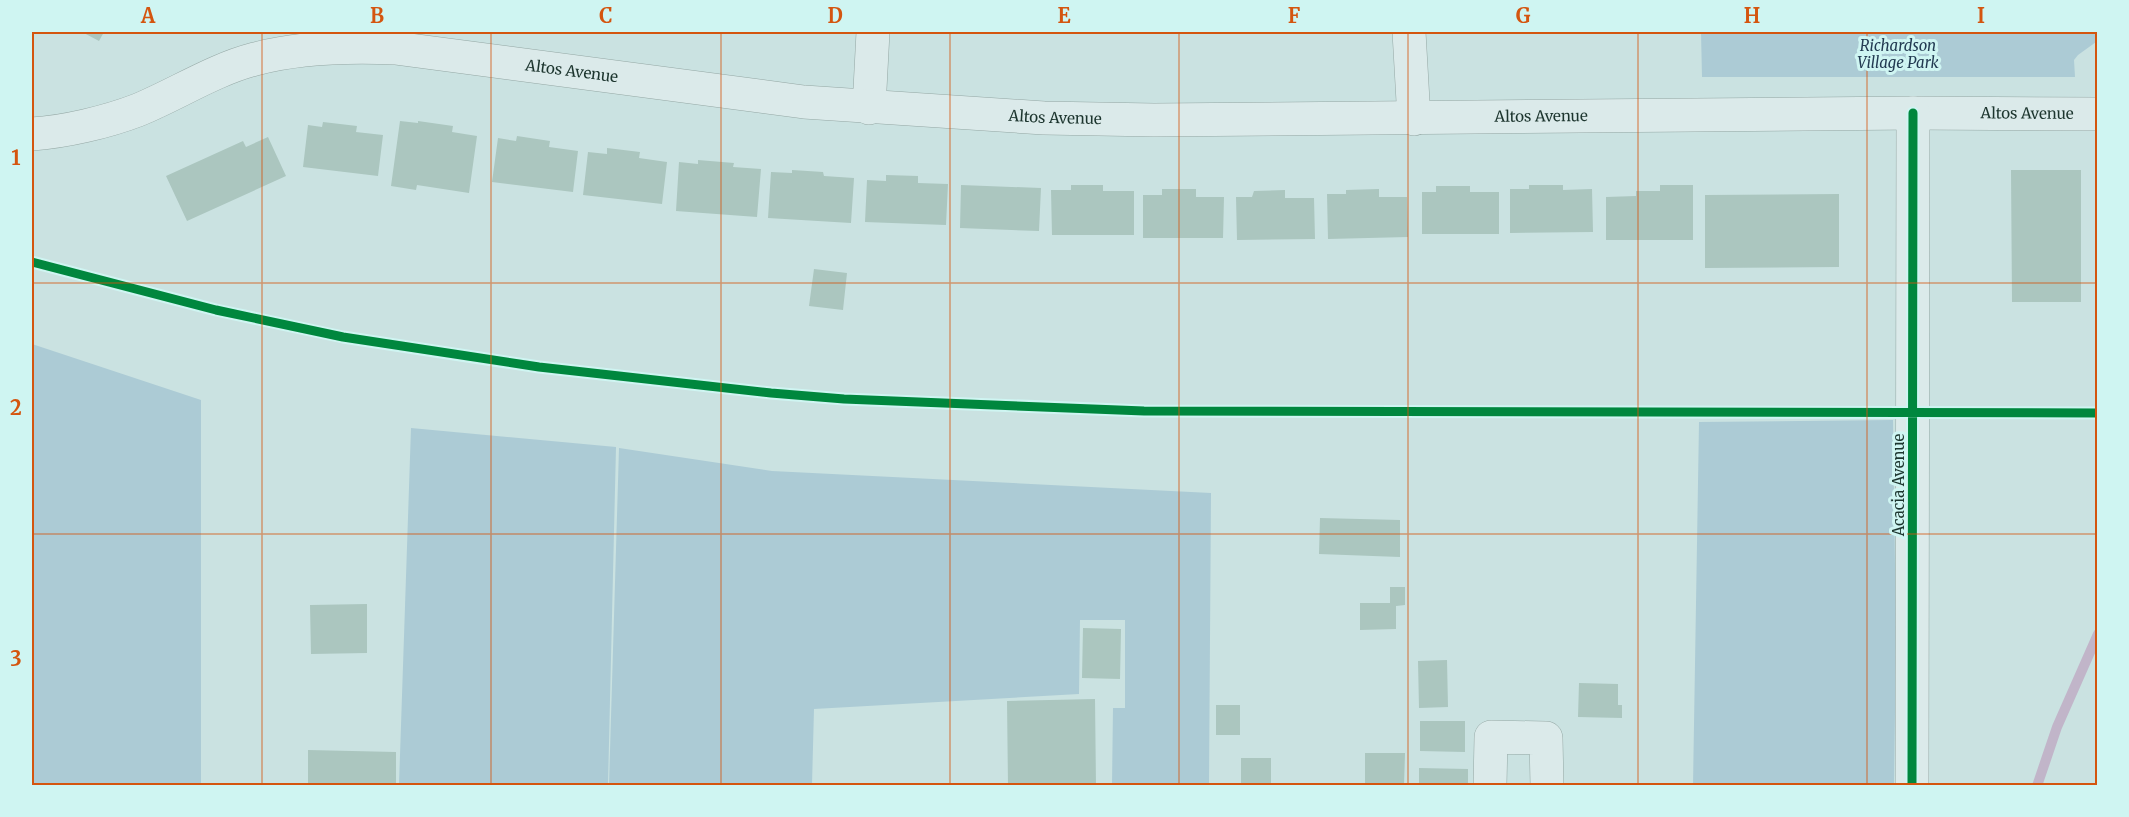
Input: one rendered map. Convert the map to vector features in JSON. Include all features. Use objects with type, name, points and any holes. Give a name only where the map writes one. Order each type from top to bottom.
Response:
[{"type":"street","points":[[869,108],[873,32]]},
{"type":"street","points":[[1409,32],[1414,119]]},
{"type":"street","name":"Altos Avenue","points":[[32,134],[59,131],[138,110],[209,76],[255,59],[348,46],[395,48],[434,42],[804,102],[869,108],[1055,118],[1154,120],[1913,113],[2097,114]]},
{"type":"street","name":"Acacia Avenue","points":[[1912,786],[1913,113]]},
{"type":"street","points":[[1490,786],[1491,737],[1546,738],[1547,786]]},
{"type":"green space","name":"Richardson Village Park","points":[[1701,32],[2096,32],[2096,42],[2074,60],[2075,77],[1702,77]]},
{"type":"green space","points":[[32,344],[201,400],[201,785],[32,785]]},
{"type":"green space","points":[[1893,420],[1896,639],[1894,785],[1693,786],[1699,422]]},
{"type":"green space","points":[[411,428],[616,447],[608,785],[399,785]]},
{"type":"green space","points":[[619,448],[772,471],[1211,493],[1209,785],[1112,785],[1113,708],[1125,708],[1125,620],[1080,620],[1079,694],[814,709],[812,785],[609,785]]},
{"type":"building","points":[[82,32],[104,32],[99,41]]},
{"type":"building","points":[[1239,32],[1289,32],[1289,34],[1239,34]]},
{"type":"building","points":[[400,121],[453,126],[452,132],[477,136],[469,193],[417,185],[416,190],[391,186]]},
{"type":"building","points":[[323,122],[357,126],[356,132],[383,135],[378,176],[303,167],[308,125],[322,127]]},
{"type":"building","points":[[517,136],[550,141],[549,147],[578,151],[573,192],[492,182],[498,138],[516,141]]},
{"type":"building","points":[[268,137],[286,176],[187,221],[166,176],[243,141],[246,147]]},
{"type":"building","points":[[607,148],[640,152],[639,158],[667,162],[662,204],[583,195],[588,152],[607,154]]},
{"type":"building","points":[[698,160],[734,163],[733,167],[761,169],[757,217],[676,211],[679,162],[698,164]]},
{"type":"building","points":[[792,170],[823,172],[824,176],[854,178],[851,223],[768,218],[771,172],[792,173]]},
{"type":"building","points":[[2011,170],[2081,170],[2081,302],[2012,302]]},
{"type":"building","points":[[886,175],[918,176],[918,183],[948,184],[946,225],[865,222],[867,180],[886,181]]},
{"type":"building","points":[[961,185],[1041,188],[1039,231],[960,228]]},
{"type":"building","points":[[1071,185],[1103,185],[1103,191],[1134,191],[1134,235],[1052,235],[1051,190],[1071,190]]},
{"type":"building","points":[[1529,185],[1563,185],[1563,190],[1592,189],[1593,232],[1510,233],[1510,189],[1529,189]]},
{"type":"building","points":[[1660,185],[1693,185],[1693,240],[1606,240],[1606,197],[1636,196],[1636,191],[1660,191]]},
{"type":"building","points":[[1436,186],[1470,186],[1470,192],[1499,192],[1499,234],[1422,234],[1422,192],[1436,192]]},
{"type":"building","points":[[1162,189],[1196,189],[1196,197],[1224,197],[1223,238],[1143,238],[1143,195],[1162,195]]},
{"type":"building","points":[[1379,189],[1379,197],[1407,197],[1408,237],[1328,239],[1327,194],[1346,194],[1346,190]]},
{"type":"building","points":[[1285,190],[1285,198],[1314,198],[1315,239],[1237,240],[1236,197],[1252,197],[1254,191]]},
{"type":"building","points":[[1839,194],[1839,267],[1705,268],[1705,195]]},
{"type":"building","points":[[814,269],[847,273],[843,310],[809,306]]},
{"type":"building","points":[[1320,518],[1400,520],[1400,557],[1319,554]]},
{"type":"building","points":[[1390,587],[1405,587],[1405,605],[1396,606],[1396,629],[1360,630],[1360,603],[1390,603]]},
{"type":"building","points":[[367,604],[367,653],[311,654],[310,605]]},
{"type":"building","points":[[1083,628],[1121,629],[1120,679],[1082,678]]},
{"type":"building","points":[[1447,660],[1448,707],[1419,708],[1418,661]]},
{"type":"building","points":[[1579,683],[1618,684],[1618,705],[1622,705],[1622,718],[1578,717]]},
{"type":"building","points":[[1095,699],[1096,786],[1008,786],[1007,701]]},
{"type":"building","points":[[1216,705],[1240,705],[1240,735],[1216,735]]},
{"type":"building","points":[[1420,721],[1465,721],[1465,752],[1420,751]]},
{"type":"building","points":[[308,750],[396,752],[396,786],[308,786]]},
{"type":"building","points":[[1365,753],[1405,753],[1404,786],[1365,786]]},
{"type":"building","points":[[1241,758],[1271,758],[1271,786],[1241,786]]},
{"type":"building","points":[[1419,768],[1468,769],[1468,786],[1419,786]]},
{"type":"waterway","points":[[2037,786],[2057,727],[2098,634]]},
{"type":"cycle path","points":[[1912,786],[1913,113]]},
{"type":"cycle path","points":[[32,262],[216,310],[343,337],[539,367],[844,399],[1144,411],[2098,413]]}]
